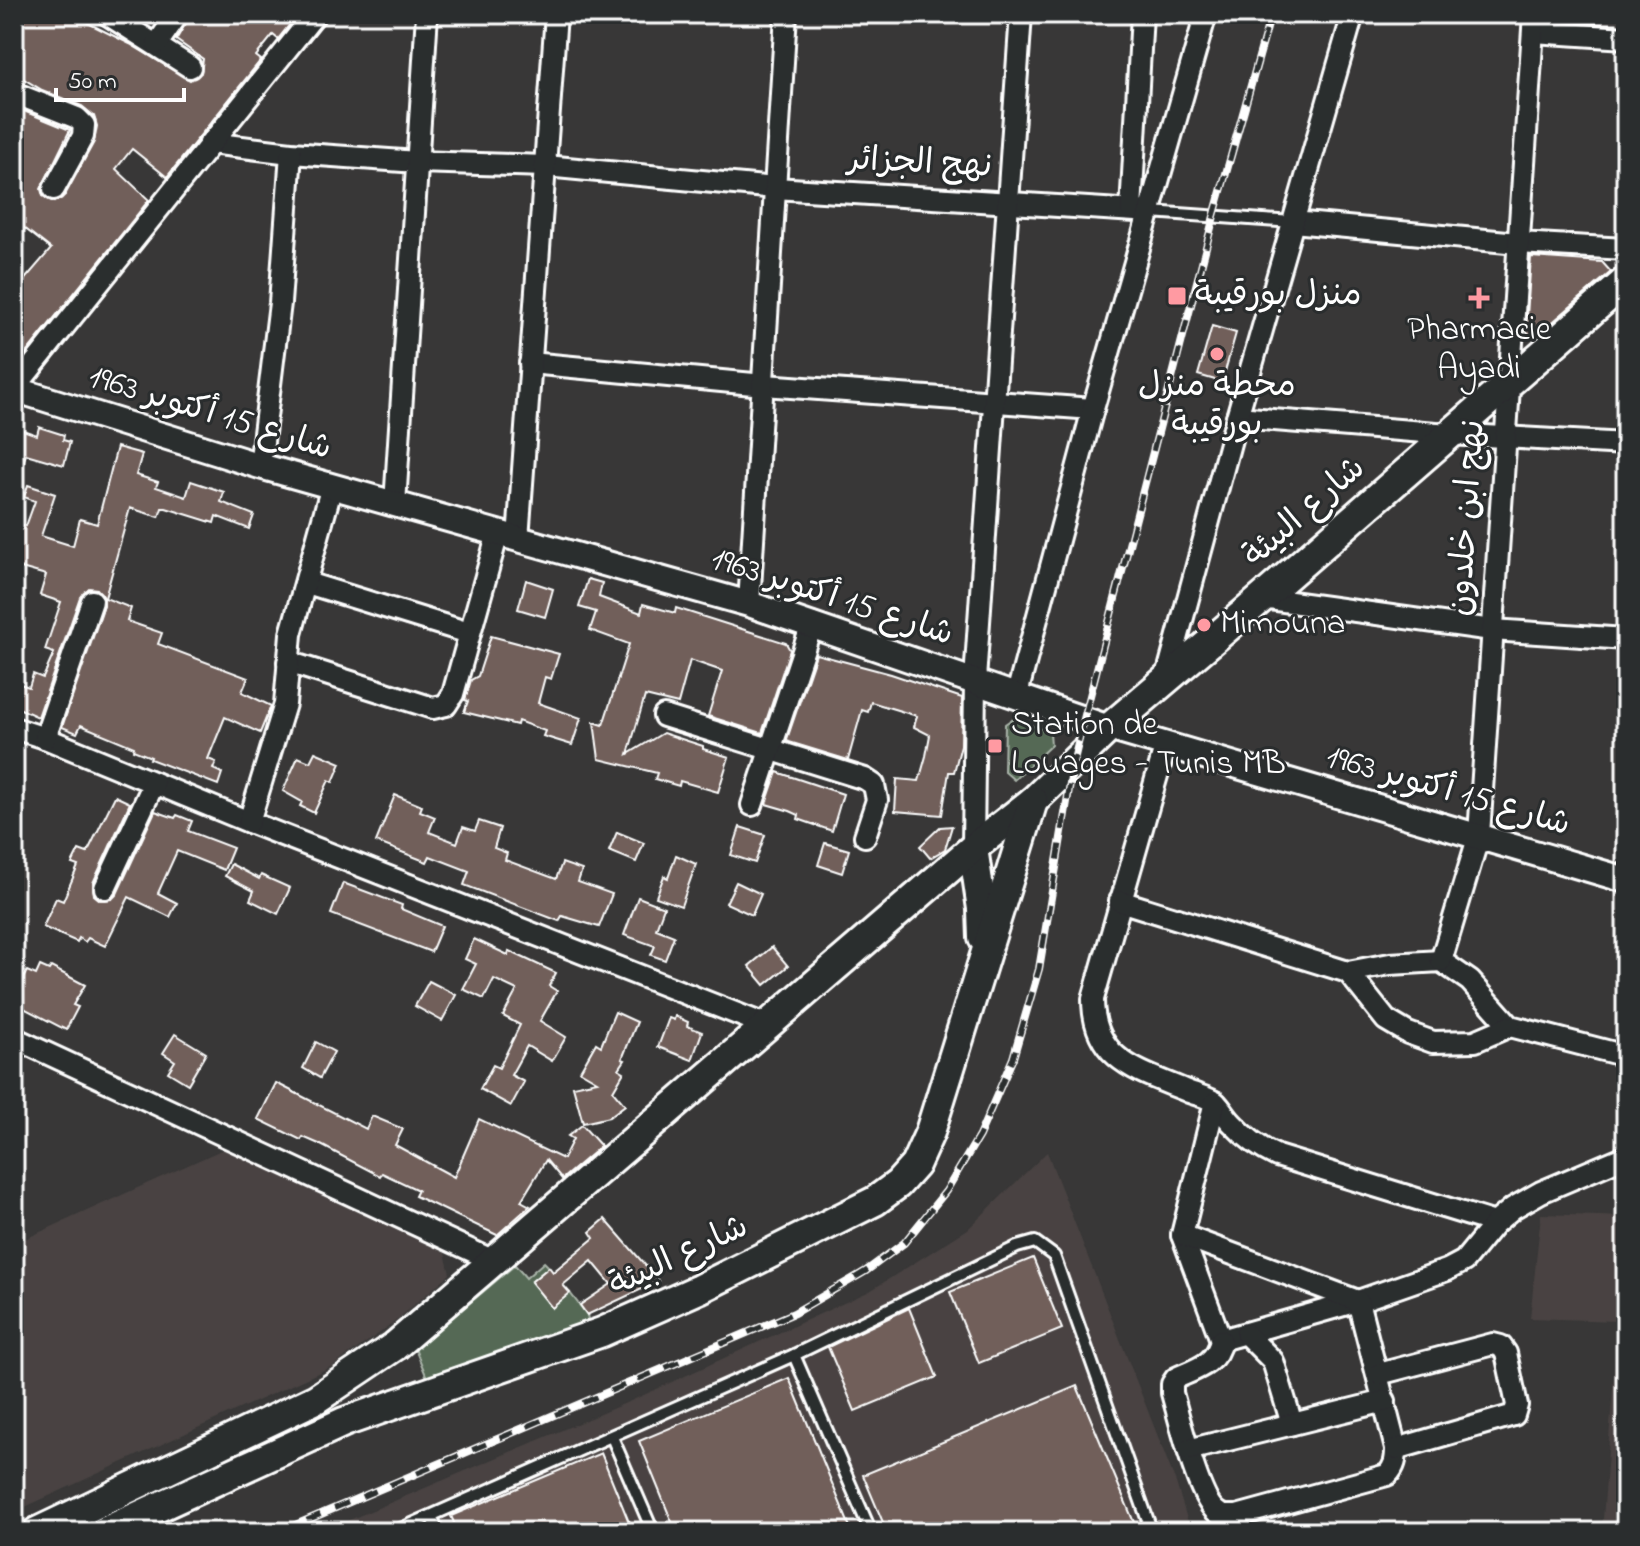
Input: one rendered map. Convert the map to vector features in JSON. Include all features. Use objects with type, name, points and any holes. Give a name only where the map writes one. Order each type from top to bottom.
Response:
[{"type":"main road","name":"شارع البيئة","points":[[43,1531],[316,1399],[395,1346],[973,848],[1033,801],[1109,728],[1626,281]]},
{"type":"main road","name":"شارع البيئة","points":[[104,1532],[344,1422],[602,1332],[713,1283],[875,1201],[898,1184],[915,1165],[930,1132],[1033,801]]},
{"type":"main road","points":[[973,848],[982,909],[983,959]]},
{"type":"main road","points":[[218,1448],[230,1474]]},
{"type":"street","points":[[107,14],[190,67]]},
{"type":"street","points":[[157,44],[178,14]]},
{"type":"street","points":[[14,389],[315,14]]},
{"type":"street","points":[[395,504],[427,14]]},
{"type":"street","points":[[288,662],[438,709],[449,701],[469,633],[508,536],[530,363],[556,14]]},
{"type":"street","points":[[749,604],[786,14]]},
{"type":"street","points":[[973,848],[975,680],[1021,14]]},
{"type":"street","points":[[1141,211],[1142,14]]},
{"type":"street","points":[[1017,694],[1093,409],[1141,211],[1206,14]]},
{"type":"street","points":[[1166,680],[1237,417],[1353,14]]},
{"type":"street","points":[[1533,23],[1626,38]]},
{"type":"street","name":"نهج ابن خلدون","points":[[1441,961],[1479,835],[1533,23]]},
{"type":"street","points":[[14,93],[77,118],[84,125],[83,136],[54,189]]},
{"type":"street","name":"نهج الجزائر","points":[[210,143],[291,153],[417,162],[546,166],[775,188],[1141,211]]},
{"type":"street","points":[[260,466],[281,289],[291,153]]},
{"type":"street","name":"نهج الجزائر","points":[[1293,222],[1518,243],[1626,249]]},
{"type":"street","points":[[530,363],[764,385],[1093,409]]},
{"type":"street","name":"شارع 15 أكتوبر 1963","points":[[14,389],[260,466],[749,604],[1109,728],[1626,880]]},
{"type":"street","points":[[1237,417],[1626,444]]},
{"type":"street","points":[[249,822],[285,704],[291,634],[332,486]]},
{"type":"street","points":[[307,583],[469,633]]},
{"type":"street","points":[[1262,598],[1492,630],[1626,639]]},
{"type":"street","points":[[45,738],[92,601]]},
{"type":"street","points":[[752,805],[812,624]]},
{"type":"street","points":[[664,716],[865,779],[874,785],[877,800],[865,836]]},
{"type":"street","points":[[14,728],[768,1026]]},
{"type":"street","points":[[1166,744],[1093,999],[1093,1016],[1099,1035],[1112,1055],[1130,1068],[1215,1102],[1262,1150],[1495,1223]]},
{"type":"street","points":[[105,888],[154,783]]},
{"type":"street","points":[[1120,901],[1348,972],[1390,964],[1441,961],[1470,981],[1510,1026],[1626,1056]]},
{"type":"street","points":[[1348,972],[1386,1020],[1408,1033],[1433,1042],[1475,1041],[1510,1026]]},
{"type":"street","points":[[14,1038],[496,1262]]},
{"type":"street","points":[[1215,1102],[1182,1235],[1221,1340],[1219,1351],[1212,1361],[1176,1378],[1172,1393],[1188,1450],[1207,1501],[1216,1512],[1237,1516],[1387,1475],[1394,1466],[1396,1449],[1358,1301]]},
{"type":"street","points":[[1221,1340],[1358,1301],[1422,1280],[1464,1261],[1495,1223],[1513,1208],[1541,1192],[1626,1156]]},
{"type":"street","points":[[1182,1235],[1358,1301]]},
{"type":"street","points":[[1246,1334],[1273,1361],[1292,1424]]},
{"type":"street","points":[[1379,1374],[1493,1344],[1501,1346],[1506,1353],[1517,1405],[1514,1415],[1396,1449]]},
{"type":"street","points":[[1188,1450],[1385,1401]]},
{"type":"lane","name":"نهج الجزائر","points":[[1141,211],[1293,222]]},
{"type":"lane","points":[[394,1532],[794,1355],[1017,1247],[1035,1242],[1054,1256],[1152,1532]]},
{"type":"lane","points":[[794,1355],[871,1532]]},
{"type":"lane","points":[[612,1437],[653,1532]]},
{"type":"lane","points":[[431,1516],[438,1532]]},
{"type":"shaded area","points":[[230,1146],[445,1253],[450,1274],[391,1325],[333,1366],[14,1512],[14,1244]]},
{"type":"shaded area","points":[[1047,1152],[1176,1483],[1191,1532],[321,1532],[633,1400],[870,1291],[968,1229]]},
{"type":"shaded area","points":[[1541,1214],[1626,1217],[1626,1532],[1602,1532],[1618,1321],[1530,1318]]},
{"type":"green space","points":[[1012,719],[1050,732],[1051,745],[1014,780],[1004,771],[1005,724]]},
{"type":"green space","points":[[544,1262],[549,1267],[531,1282],[552,1307],[570,1293],[587,1315],[589,1324],[428,1380],[415,1349],[515,1265],[526,1278]]},
{"type":"building","points":[[18,14],[70,14],[130,44],[190,80],[201,73],[203,59],[176,40],[191,14],[298,14],[278,39],[273,35],[256,56],[261,60],[167,177],[132,149],[116,169],[149,200],[19,362],[14,361],[14,280],[20,285],[51,249],[14,220],[14,107],[70,130],[41,189],[43,196],[54,202],[65,195],[94,142],[97,126],[94,116],[82,106],[42,90],[14,73],[14,21]]},
{"type":"building","points":[[1531,257],[1602,262],[1611,272],[1534,338],[1526,331]]},
{"type":"building","name":"محطة منزل بورقيبة","points":[[1212,326],[1236,333],[1222,382],[1198,375]]},
{"type":"building","points":[[14,427],[37,435],[39,427],[64,435],[63,440],[70,442],[64,465],[26,454],[17,482],[14,482]]},
{"type":"building","points":[[117,447],[142,454],[136,475],[158,482],[156,487],[186,497],[191,481],[224,492],[221,502],[254,515],[249,529],[216,516],[214,523],[166,508],[162,508],[159,517],[130,508],[105,598],[131,608],[127,621],[162,633],[158,644],[248,678],[242,692],[271,706],[260,733],[225,717],[208,759],[216,762],[213,769],[222,773],[218,785],[150,759],[133,750],[134,747],[81,725],[77,733],[62,727],[104,605],[104,598],[97,589],[89,588],[80,597],[38,717],[14,706],[14,682],[29,687],[33,674],[43,678],[54,653],[45,650],[61,602],[40,595],[46,575],[14,566],[14,522],[26,526],[35,501],[24,497],[28,485],[55,494],[41,536],[73,546],[80,519],[97,524]]},
{"type":"building","points":[[588,579],[602,583],[599,597],[641,613],[643,604],[675,613],[676,608],[786,643],[790,650],[762,733],[708,716],[722,671],[690,660],[678,704],[645,696],[628,754],[663,733],[703,746],[703,749],[729,757],[718,792],[680,781],[679,786],[655,779],[657,773],[599,759],[594,722],[603,725],[629,644],[590,630],[596,612],[579,607]]},
{"type":"building","points":[[526,580],[553,589],[545,617],[518,609]]},
{"type":"building","points":[[491,636],[559,654],[551,679],[545,677],[538,703],[581,718],[572,745],[543,736],[545,731],[518,721],[517,725],[464,712],[471,680],[478,676]]},
{"type":"building","points":[[816,654],[891,674],[962,698],[961,745],[954,772],[949,772],[942,815],[895,811],[897,779],[919,781],[926,756],[930,735],[914,727],[917,716],[871,702],[868,712],[862,710],[848,760],[789,742],[787,739]]},
{"type":"building","points":[[315,752],[341,763],[333,782],[329,780],[314,813],[283,791],[298,757],[310,762]]},
{"type":"building","points":[[777,772],[843,794],[832,831],[798,819],[799,815],[790,811],[766,804]]},
{"type":"building","points":[[395,795],[422,806],[420,811],[435,817],[429,832],[457,843],[463,827],[475,831],[479,821],[500,828],[494,848],[507,853],[505,860],[556,879],[562,863],[582,870],[578,882],[612,894],[599,927],[562,916],[559,921],[464,885],[469,871],[430,856],[427,862],[376,842]]},
{"type":"building","points":[[115,796],[130,803],[93,883],[94,895],[100,900],[112,899],[117,894],[155,811],[192,821],[188,831],[233,848],[224,870],[177,851],[158,893],[177,903],[170,917],[129,897],[105,946],[88,938],[85,942],[79,938],[77,942],[43,927],[56,898],[63,901],[78,866],[72,864],[79,850],[87,853]]},
{"type":"building","points":[[952,826],[945,849],[930,858],[920,846],[940,827]]},
{"type":"building","points":[[740,827],[765,835],[755,863],[731,855]]},
{"type":"building","points":[[617,832],[644,843],[636,862],[609,851]]},
{"type":"building","points":[[825,843],[849,850],[842,873],[818,865]]},
{"type":"building","points":[[676,855],[696,864],[681,906],[656,897],[664,876],[668,878]]},
{"type":"building","points":[[231,864],[259,879],[261,875],[290,888],[278,914],[250,900],[254,891],[225,876]]},
{"type":"building","points":[[736,882],[761,894],[752,915],[726,903]]},
{"type":"building","points":[[343,883],[402,905],[401,909],[442,926],[431,952],[331,914]]},
{"type":"building","points":[[638,897],[664,907],[656,929],[674,936],[665,960],[651,955],[655,946],[624,935]]},
{"type":"building","points":[[474,939],[556,973],[549,986],[557,991],[540,1021],[566,1037],[552,1061],[527,1046],[511,1075],[524,1082],[511,1106],[480,1089],[493,1065],[499,1068],[520,1025],[503,1016],[517,990],[494,979],[484,999],[463,989],[476,964],[465,959]]},
{"type":"building","points":[[772,947],[788,966],[765,985],[749,966]]},
{"type":"building","points":[[40,966],[49,970],[51,967],[85,985],[73,1005],[78,1007],[66,1030],[14,1003],[14,995],[27,971],[36,975]]},
{"type":"building","points":[[429,981],[456,995],[442,1021],[415,1006]]},
{"type":"building","points":[[615,1012],[637,1022],[619,1069],[624,1072],[613,1091],[625,1105],[609,1117],[583,1123],[573,1086],[597,1081],[580,1071],[596,1043],[601,1046]]},
{"type":"building","points":[[675,1016],[688,1022],[687,1026],[702,1032],[692,1060],[658,1047],[669,1018],[674,1020]]},
{"type":"building","points":[[175,1034],[206,1053],[188,1084],[168,1072],[175,1061],[163,1053]]},
{"type":"building","points":[[316,1042],[334,1052],[320,1078],[303,1068]]},
{"type":"building","points":[[276,1083],[366,1129],[372,1116],[403,1129],[395,1145],[454,1177],[479,1119],[563,1159],[573,1139],[568,1136],[582,1125],[601,1146],[562,1179],[546,1160],[521,1201],[530,1206],[497,1235],[415,1196],[418,1190],[382,1173],[380,1176],[319,1144],[303,1137],[301,1140],[258,1119]]},
{"type":"building","points":[[605,1219],[659,1281],[587,1315],[580,1305],[611,1284],[592,1261],[563,1285],[570,1293],[552,1308],[531,1282],[549,1267],[553,1272],[594,1238],[590,1232]]},
{"type":"building","points":[[1033,1258],[1062,1329],[979,1363],[950,1292]]},
{"type":"building","points":[[909,1308],[937,1377],[855,1411],[828,1347]]},
{"type":"building","points":[[789,1378],[852,1532],[676,1532],[639,1441]]},
{"type":"building","points":[[1077,1386],[1138,1532],[887,1532],[863,1475]]},
{"type":"building","points":[[601,1453],[633,1532],[458,1532],[451,1516]]},
{"type":"railway","points":[[279,1532],[794,1313],[866,1271],[904,1243],[946,1191],[979,1136],[1013,1058],[1039,969],[1074,760],[1214,216],[1271,14]]},
{"type":"place","name":"منزل بورقيبة","points":[[1177,296]]},
{"type":"place","name":"Pharmacie Ayadi","points":[[1479,298]]},
{"type":"place","name":"محطة منزل بورقيبة","points":[[1217,354]]},
{"type":"place","name":"Mimouna","points":[[1204,625]]},
{"type":"place","name":"Station de Louages - Tunis MB","points":[[995,746]]}]
